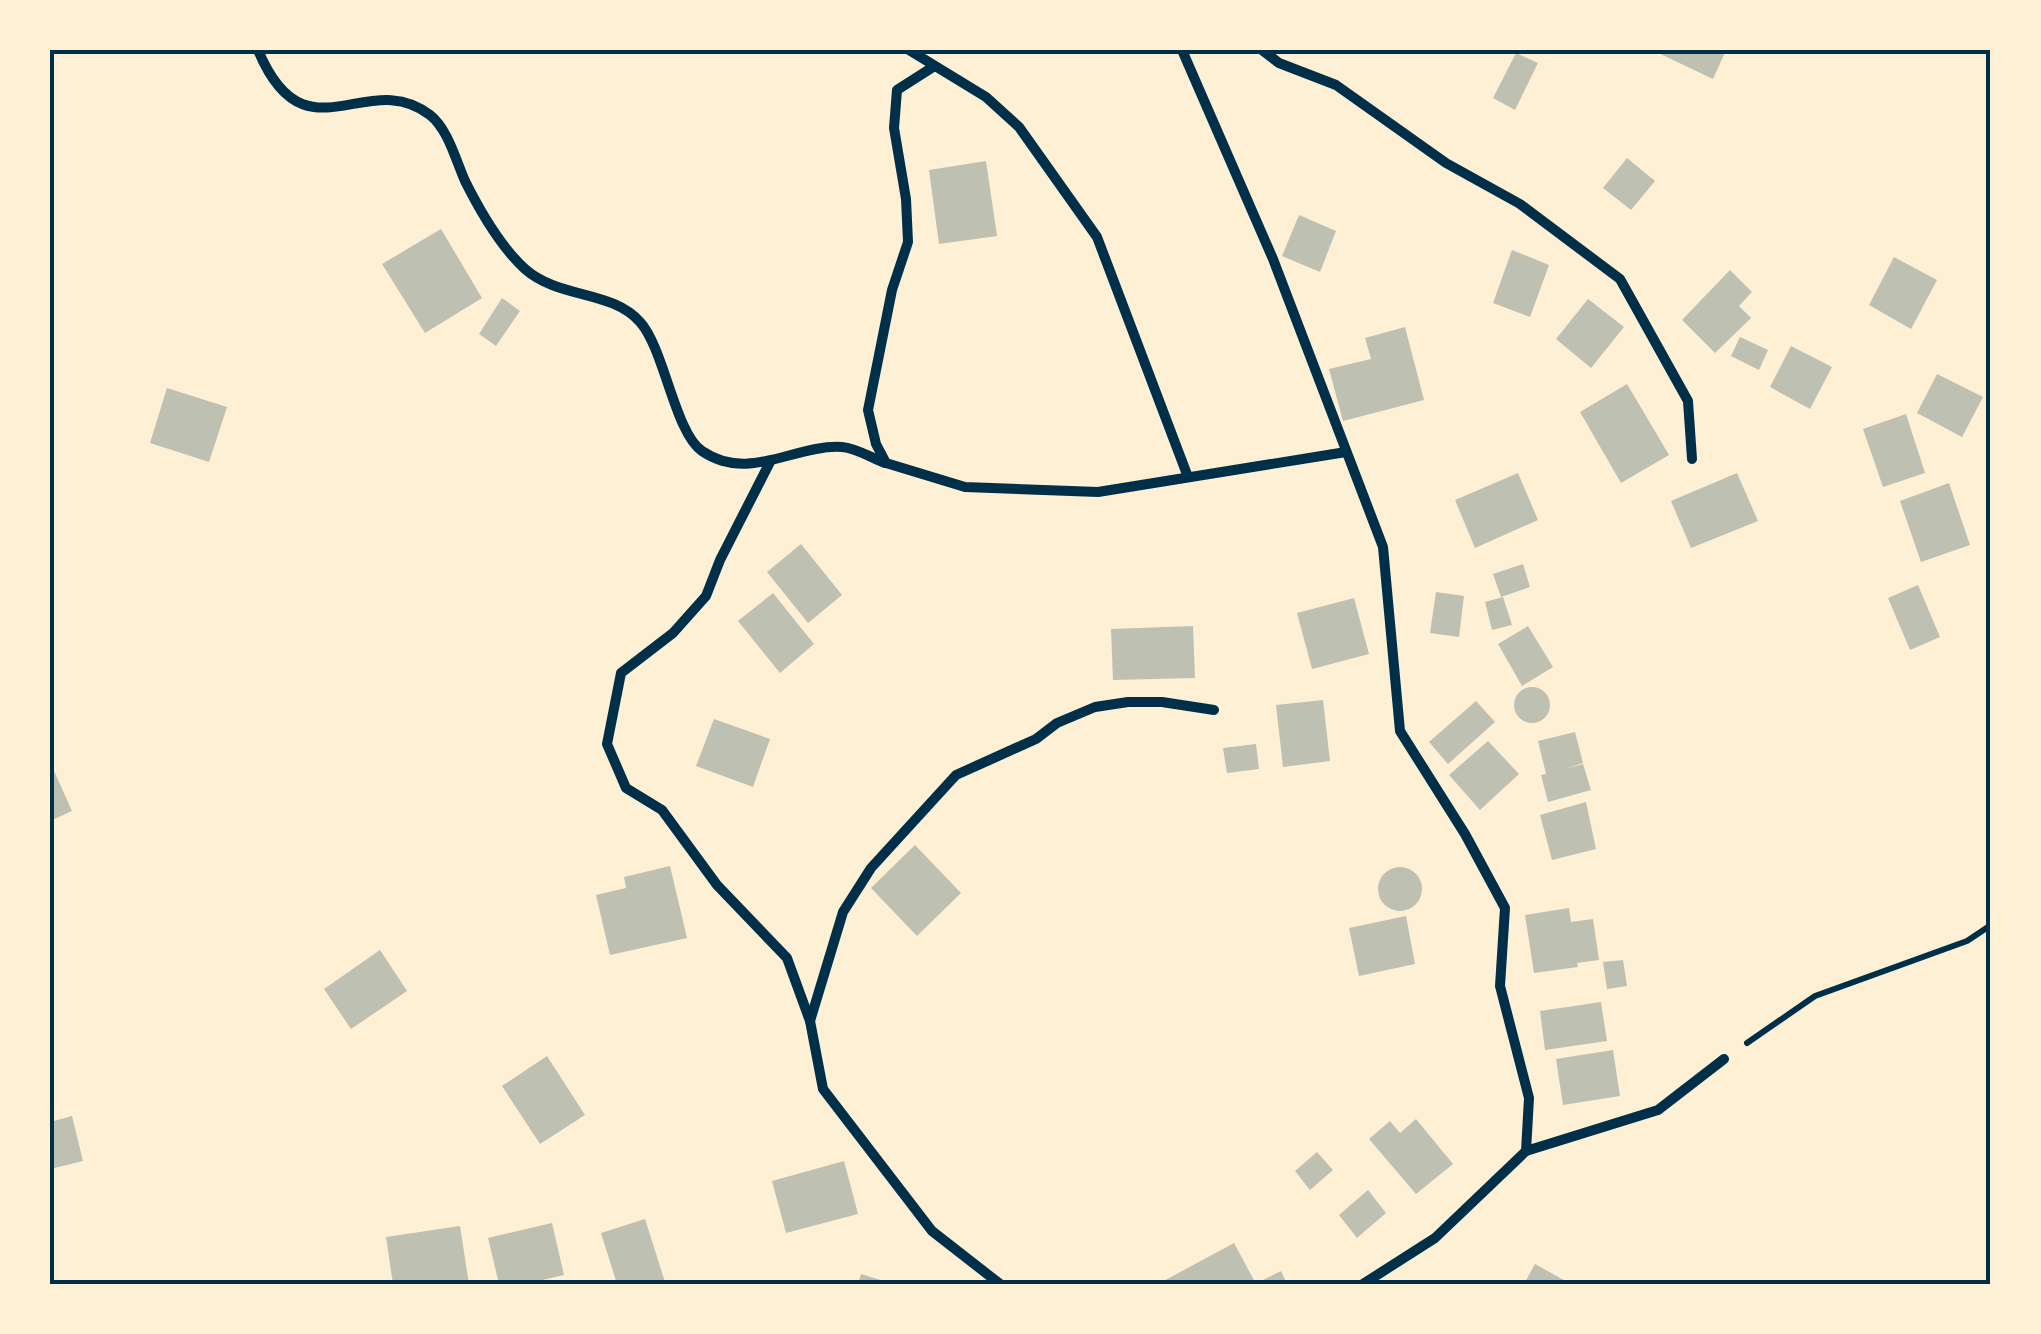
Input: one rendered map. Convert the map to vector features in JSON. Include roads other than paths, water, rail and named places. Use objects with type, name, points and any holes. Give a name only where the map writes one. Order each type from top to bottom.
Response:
[{"type":"street","points":[[258,50],[270,78],[298,104],[337,108],[378,100],[409,102],[433,117],[478,204],[525,268],[549,284],[586,298],[619,304],[643,324],[679,413],[699,450],[729,463],[770,462],[844,447],[965,487],[1098,492],[1346,452]]},
{"type":"street","points":[[908,50],[986,97],[1019,127],[1098,237],[1188,477]]},
{"type":"street","points":[[1182,50],[1273,259],[1383,547],[1400,732],[1465,834],[1505,908],[1500,986],[1529,1098],[1526,1150]]},
{"type":"street","points":[[1262,50],[1279,63],[1336,84],[1446,163],[1520,204],[1620,280],[1688,402],[1692,458]]},
{"type":"street","points":[[886,464],[876,444],[868,410],[892,290],[908,242],[906,200],[894,128],[897,90],[933,67]]},
{"type":"street","points":[[770,462],[706,596],[674,633],[621,673],[607,744],[626,788],[662,810],[718,885],[787,958],[810,1021],[823,1089],[855,1133],[932,1231],[1000,1284]]},
{"type":"street","points":[[810,1021],[842,912],[871,868],[956,775],[1095,707],[1162,702],[1214,710]]},
{"type":"street","points":[[1364,1284],[1434,1238],[1526,1150],[1658,1110],[1724,1059]]}]
